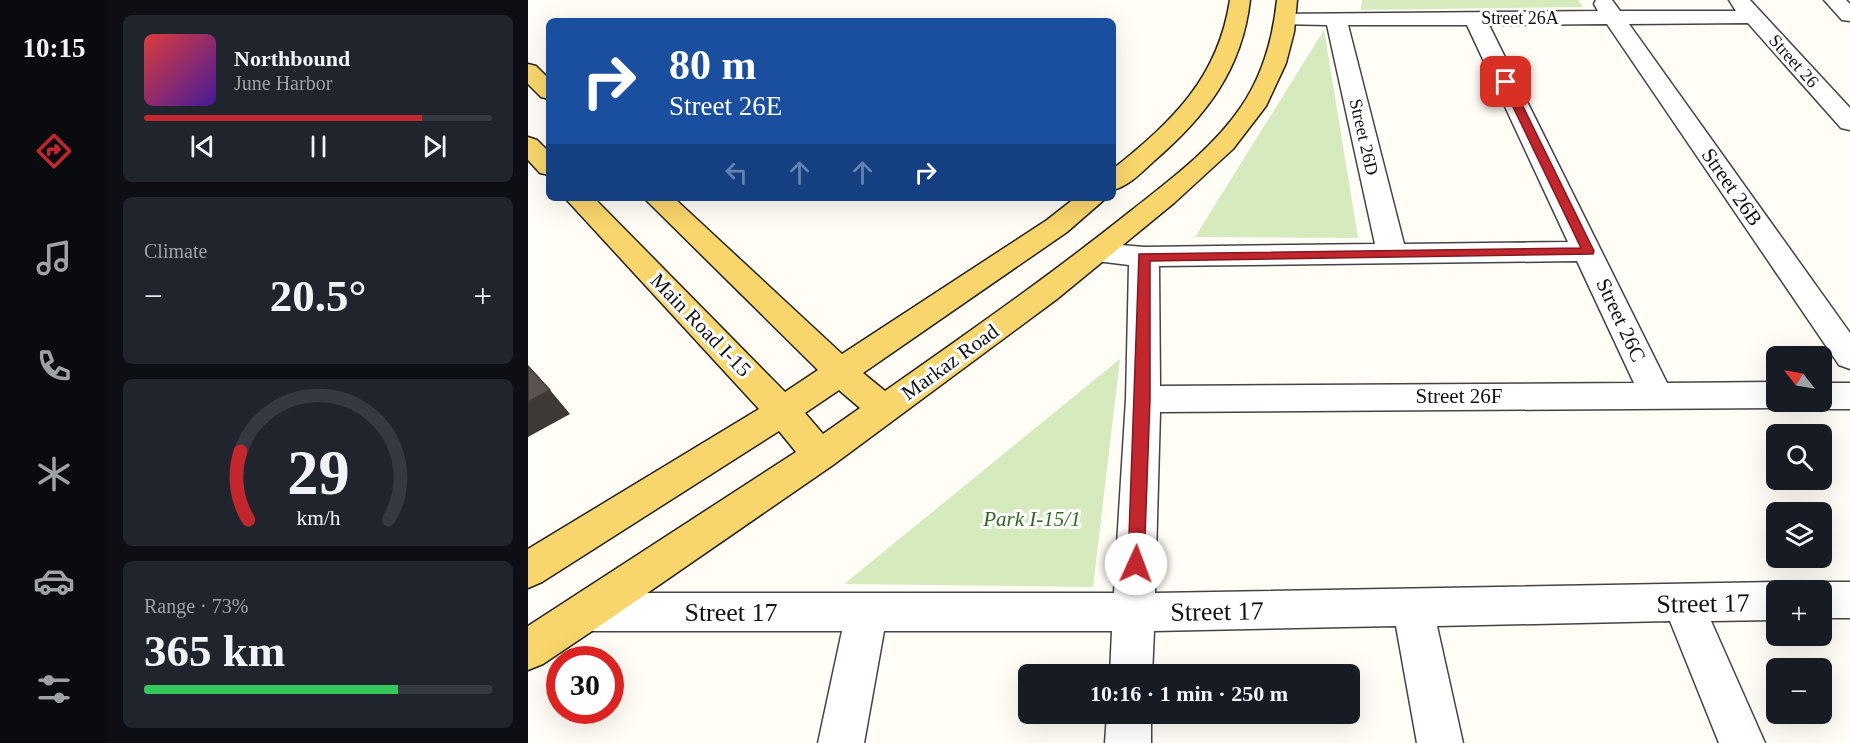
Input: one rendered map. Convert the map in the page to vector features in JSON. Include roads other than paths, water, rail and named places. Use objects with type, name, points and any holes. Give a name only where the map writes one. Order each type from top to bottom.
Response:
[{"type":"main road","points":[[1116,179],[1171,133],[1211,86],[1232,43],[1240,15],[1240,0]]},
{"type":"main road","name":"Markaz Road","points":[[528,650],[695,542],[820,455],[1098,253],[1196,172],[1245,119],[1268,81],[1287,9]]},
{"type":"main road","points":[[528,71],[546,89]]},
{"type":"main road","points":[[529,147],[546,164]]},
{"type":"main road","name":"Main Road I-15","points":[[582,201],[783,412],[820,455]]},
{"type":"main road","points":[[661,201],[840,372],[884,409]]},
{"type":"main road","points":[[528,570],[783,412],[1057,226],[1088,201]]},
{"type":"street","points":[[1834,0],[1850,15]]},
{"type":"street","name":"Street 26A","points":[[1287,9],[1336,19],[1475,18],[1608,9],[1746,8]]},
{"type":"street","name":"Street 26","points":[[1746,8],[1850,123]]},
{"type":"street","name":"Street 26B","points":[[1608,9],[1850,357]]},
{"type":"street","name":"Street 26C","points":[[1475,18],[1656,395]]},
{"type":"street","name":"Street 26D","points":[[1336,19],[1392,254]]},
{"type":"street","points":[[1098,253],[1144,257],[1588,251]]},
{"type":"street","points":[[1132,664],[1143,399],[1144,257]]},
{"type":"street","name":"Street 26F","points":[[1143,399],[1766,395]]},
{"type":"street","points":[[1832,396],[1850,396]]},
{"type":"street","points":[[1832,600],[1850,600]]},
{"type":"street","name":"Street 17","points":[[586,612],[1134,612],[1766,602]]},
{"type":"street","points":[[1683,604],[1742,743]]},
{"type":"street","points":[[1413,608],[1440,743]]},
{"type":"street","points":[[841,743],[867,612]]},
{"type":"street","points":[[1128,743],[1129,724]]},
{"type":"park label","name":"Park I-15/1","points":[[1032,519]]}]
